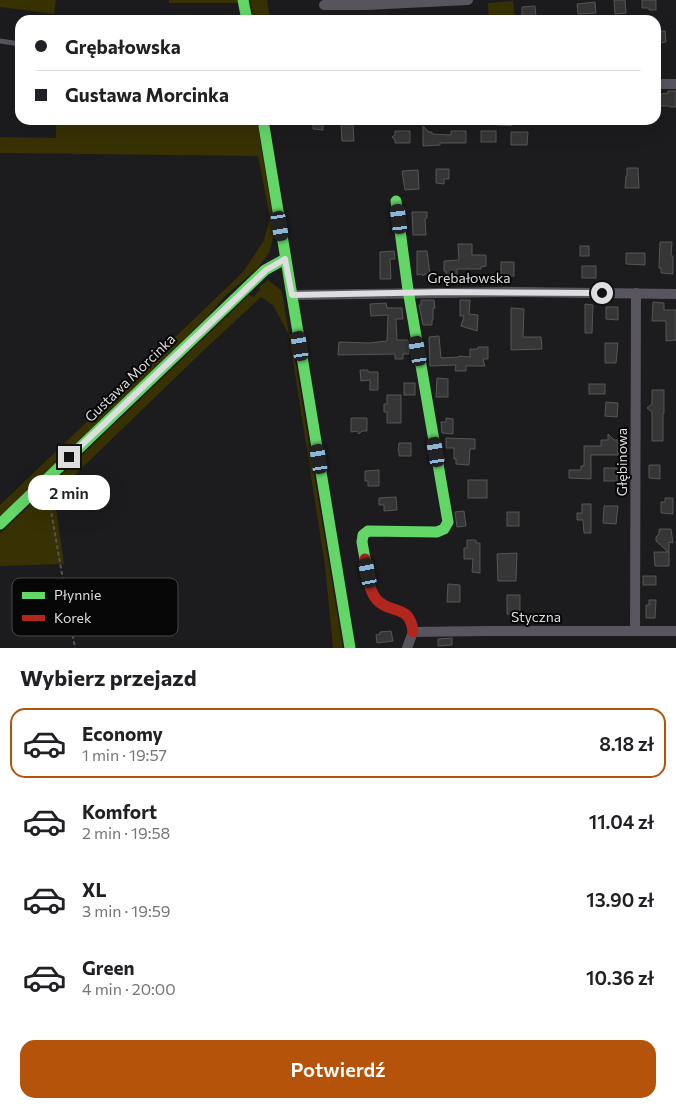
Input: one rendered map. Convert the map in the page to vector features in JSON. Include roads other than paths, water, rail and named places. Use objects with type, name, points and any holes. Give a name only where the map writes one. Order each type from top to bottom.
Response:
[{"type":"street","points":[[243,0],[246,15]]},
{"type":"street","points":[[324,5],[468,0]]},
{"type":"street","points":[[661,84],[676,84]]},
{"type":"street","points":[[264,125],[350,648]]},
{"type":"street","points":[[396,201],[408,292],[448,522],[443,531],[437,532],[368,531],[363,535],[362,542],[371,588],[375,598],[385,607],[398,609],[406,614],[411,621],[413,632],[407,648]]},
{"type":"street","name":"Gustawa Morcinka","points":[[0,524],[266,270],[285,259]]},
{"type":"street","name":"Grębałowska","points":[[292,295],[408,292],[676,294]]},
{"type":"street","name":"Głębinowa","points":[[635,630],[636,293]]},
{"type":"street","name":"Styczna","points":[[413,632],[676,631]]},
{"type":"lane","points":[[0,41],[15,43]]}]
